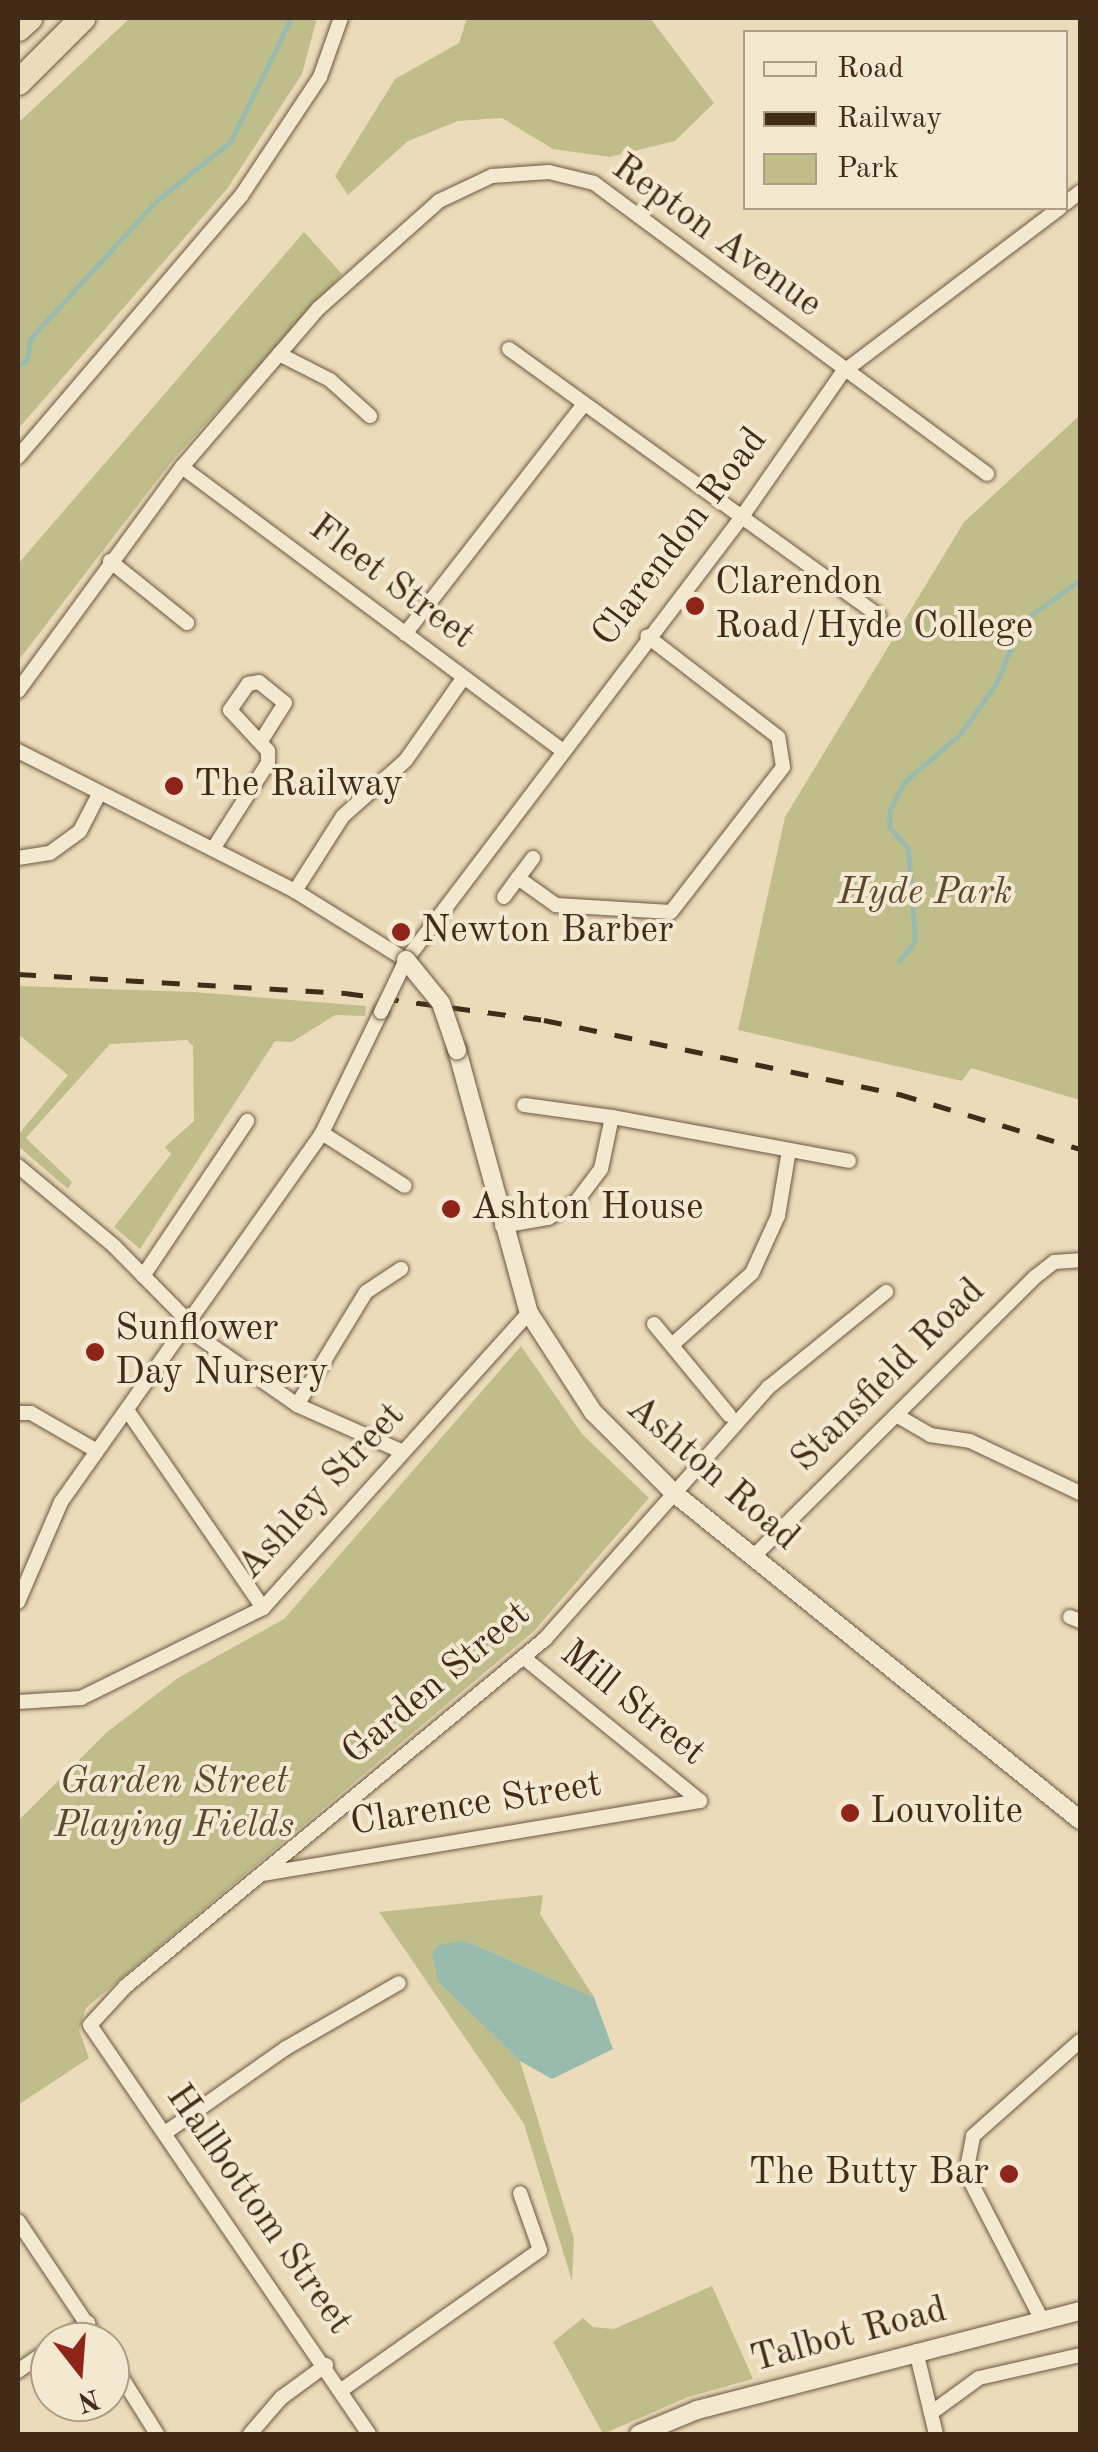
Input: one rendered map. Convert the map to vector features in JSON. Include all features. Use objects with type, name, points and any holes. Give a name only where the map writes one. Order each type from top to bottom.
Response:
[{"type":"highway","points":[[18,28],[29,18]]},
{"type":"highway","points":[[18,82],[82,18]]},
{"type":"street","points":[[18,457],[242,196],[320,77],[341,18]]},
{"type":"street","name":"Repton Avenue","points":[[18,691],[182,467],[319,308],[439,201],[492,176],[549,172],[594,183],[843,372],[987,474]]},
{"type":"street","name":"Clarendon Road","points":[[18,1602],[61,1502],[322,1134],[406,960],[647,636],[740,518],[843,372],[1056,210]]},
{"type":"street","points":[[510,350],[879,616]]},
{"type":"street","points":[[279,354],[330,380],[370,416]]},
{"type":"street","points":[[405,634],[583,404]]},
{"type":"street","name":"Fleet Street","points":[[182,467],[562,750]]},
{"type":"street","points":[[110,561],[187,622]]},
{"type":"street","points":[[518,878],[556,906],[672,912],[783,767],[778,737],[647,636]]},
{"type":"street","points":[[295,890],[343,816],[406,760],[464,677]]},
{"type":"street","points":[[214,849],[268,763],[261,741]]},
{"type":"street","points":[[18,752],[295,890],[406,960]]},
{"type":"street","points":[[18,858],[50,853],[80,831],[100,794]]},
{"type":"street","points":[[504,897],[534,858]]},
{"type":"street","name":"Ashton Road","points":[[406,960],[440,1003],[529,1313],[593,1412],[674,1493],[1080,1820]]},
{"type":"street","points":[[524,1105],[612,1117],[848,1161]]},
{"type":"street","points":[[502,1226],[548,1218],[576,1202],[600,1170],[612,1117]]},
{"type":"street","points":[[143,1276],[247,1122]]},
{"type":"street","points":[[322,1134],[405,1186]]},
{"type":"street","points":[[672,1345],[752,1273],[778,1216],[789,1150]]},
{"type":"street","points":[[18,1166],[143,1276],[188,1325],[297,1404],[403,1452]]},
{"type":"street","name":"Stansfield Road","points":[[753,1556],[1035,1277],[1054,1262],[1080,1260]]},
{"type":"street","points":[[297,1404],[366,1292],[401,1268]]},
{"type":"street","name":"Garden Street","points":[[90,2025],[126,1986],[523,1657],[770,1387],[886,1292]]},
{"type":"street","name":"Ashley Street","points":[[18,1702],[81,1698],[263,1608],[529,1313]]},
{"type":"street","points":[[654,1324],[730,1415]]},
{"type":"street","points":[[127,1410],[263,1608]]},
{"type":"street","points":[[18,1413],[31,1412],[97,1452]]},
{"type":"street","points":[[896,1415],[930,1435],[970,1440],[1080,1494]]},
{"type":"street","name":"Mill Street","points":[[523,1657],[700,1801]]},
{"type":"street","name":"Clarence Street","points":[[262,1874],[700,1801]]},
{"type":"street","points":[[165,2134],[286,2048],[399,1983]]},
{"type":"street","name":"Hallbottom Street","points":[[90,2025],[343,2389],[369,2434]]},
{"type":"street","points":[[1042,2320],[966,2173],[973,2136],[1080,2040]]},
{"type":"street","points":[[343,2389],[540,2250],[520,2193]]},
{"type":"street","points":[[18,2221],[87,2322]]},
{"type":"street","name":"Talbot Road","points":[[638,2434],[697,2410],[1080,2311]]},
{"type":"street","points":[[916,2351],[936,2434]]},
{"type":"street","points":[[931,2413],[980,2378],[1080,2355]]},
{"type":"street","points":[[250,2434],[281,2398],[326,2365]]},
{"type":"street","points":[[130,2391],[157,2434]]},
{"type":"green space","points":[[130,18],[317,18],[302,74],[227,189],[18,429],[18,123]]},
{"type":"green space","points":[[467,18],[650,18],[714,103],[675,141],[610,157],[553,149],[502,118],[458,121],[408,141],[348,195],[335,176],[395,79],[459,43]]},
{"type":"green space","points":[[304,232],[342,274],[172,461],[18,661],[18,564]]},
{"type":"green space","name":"Hyde Park","points":[[1080,415],[1080,1100],[971,1068],[962,1081],[738,1030],[785,817],[964,522]]},
{"type":"green space","points":[[18,986],[194,992],[366,1006],[365,1016],[335,1015],[292,1042],[275,1041],[140,1249],[114,1227],[171,1154],[165,1147],[194,1121],[193,1046],[187,1040],[110,1044],[26,1138],[72,1182],[68,1189],[18,1146],[18,1135],[68,1075],[18,1034]]},
{"type":"green space","name":"Garden Street Playing Fields","points":[[521,1346],[582,1434],[649,1498],[534,1631],[86,2008],[79,2030],[89,2058],[18,2105],[18,1821],[107,1732],[178,1678],[284,1619]]},
{"type":"green space","points":[[543,1895],[540,1914],[594,1997],[466,1941],[438,1982],[520,2061],[574,2239],[572,2281],[524,2124],[379,1912]]},
{"type":"green space","points":[[712,2286],[753,2379],[688,2397],[603,2434],[553,2342],[583,2318],[593,2327],[614,2329]]},
{"type":"shaded area","points":[[466,1941],[594,1997],[613,2049],[552,2079],[520,2061],[438,1982],[432,1952],[440,1944]]},
{"type":"waterway","points":[[18,365],[27,360],[30,339],[156,201],[230,142],[291,18]]},
{"type":"waterway","points":[[899,961],[915,941],[908,848],[889,827],[890,809],[904,782],[960,734],[997,682],[1021,622],[1080,580]]},
{"type":"railway","points":[[18,974],[345,993],[544,1020],[899,1094],[1080,1149]]},
{"type":"place","name":"Clarendon Road/Hyde College","points":[[695,606]]},
{"type":"place","name":"The Railway","points":[[174,786]]},
{"type":"place","name":"Newton Barber","points":[[401,932]]},
{"type":"place","name":"Ashton House","points":[[451,1209]]},
{"type":"place","name":"Sunflower Day Nursery","points":[[95,1352]]},
{"type":"place","name":"Louvolite","points":[[850,1813]]},
{"type":"place","name":"The Butty Bar","points":[[1009,2174]]}]
